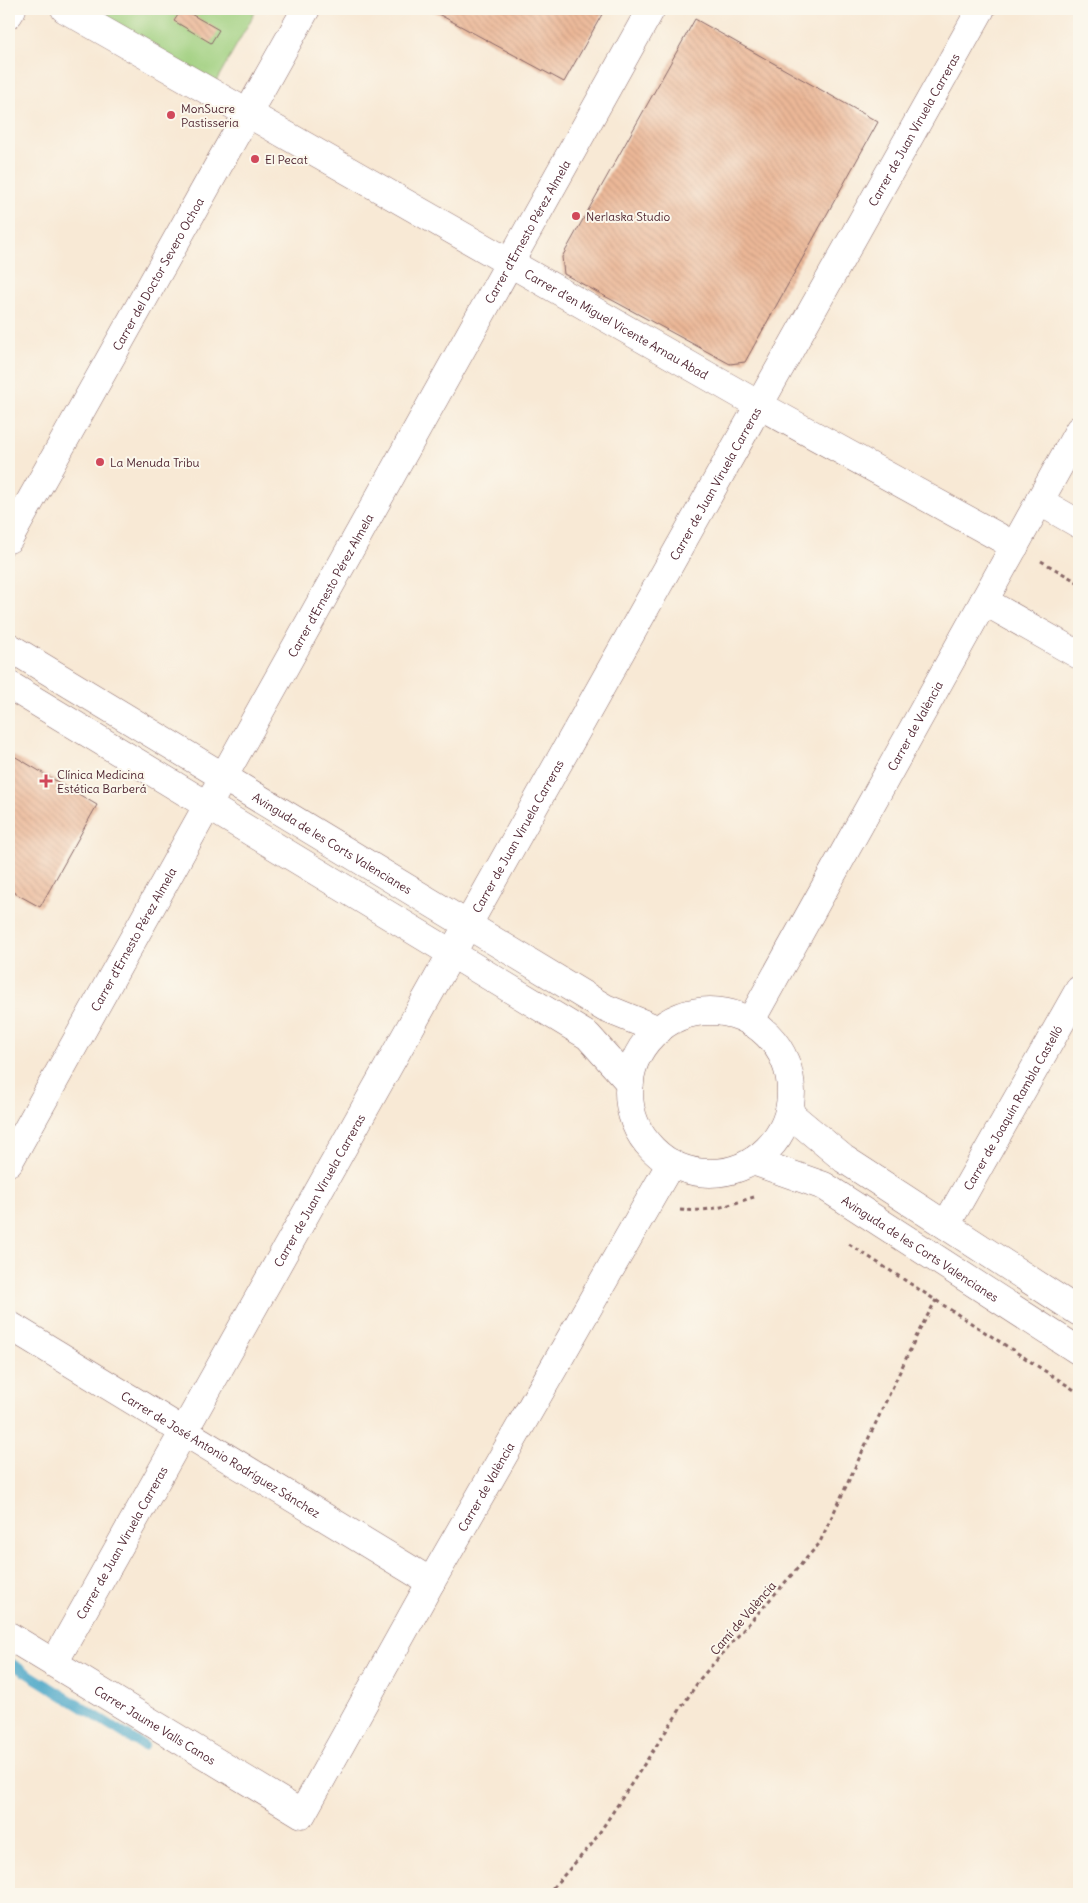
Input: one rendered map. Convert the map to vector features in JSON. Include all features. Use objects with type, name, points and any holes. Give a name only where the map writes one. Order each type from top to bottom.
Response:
[{"type":"street","points":[[9,14],[12,9]]},
{"type":"street","name":"Carrer d'en Miguel Vicente Arnau Abad","points":[[65,9],[759,405],[1015,546]]},
{"type":"street","name":"Carrer del Doctor Severo Ochoa","points":[[9,539],[306,9]]},
{"type":"street","name":"Carrer d'Ernesto Pérez Almela","points":[[9,1162],[651,9]]},
{"type":"street","name":"Carrer de Juan Viruela Carreras","points":[[54,1663],[981,9]]},
{"type":"street","name":"Carrer de València","points":[[750,1022],[1079,430]]},
{"type":"street","points":[[1040,501],[1079,524]]},
{"type":"street","points":[[984,601],[1079,655]]},
{"type":"street","name":"Avinguda de les Corts Valencianes","points":[[9,647],[605,1008],[659,1030]]},
{"type":"street","points":[[9,685],[588,1036],[630,1083]]},
{"type":"street","name":"Carrer de Joaquín Rambla Castelló","points":[[946,1225],[1079,990]]},
{"type":"street","points":[[703,1012],[727,1014],[750,1022],[764,1032],[776,1046],[785,1061],[790,1078],[789,1112],[781,1132],[769,1148],[753,1161],[737,1168],[703,1173],[687,1170],[671,1163],[658,1154],[638,1129],[629,1098],[630,1083],[638,1056],[644,1045],[659,1030],[687,1014],[703,1012]]},
{"type":"street","points":[[789,1112],[844,1159],[1079,1312]]},
{"type":"street","name":"Avinguda de les Corts Valencianes","points":[[753,1161],[824,1186],[1079,1351]]},
{"type":"street","name":"Carrer de València","points":[[302,1814],[431,1582],[671,1163]]},
{"type":"street","name":"Carrer de José Antonio Rodríguez Sánchez","points":[[9,1325],[431,1582]]},
{"type":"street","name":"Carrer Jaume Valls Canos","points":[[9,1636],[302,1814]]},
{"type":"path","points":[[1015,546],[1079,583]]},
{"type":"path","points":[[675,1209],[703,1212],[729,1207],[759,1196]]},
{"type":"path","points":[[845,1241],[1079,1393]]},
{"type":"path","name":"Camí de València","points":[[548,1894],[592,1844],[700,1679],[819,1544],[918,1333],[936,1300]]},
{"type":"green space","points":[[86,9],[257,9],[215,83]]},
{"type":"building","points":[[182,9],[219,30],[211,43],[174,21]]},
{"type":"building","points":[[429,9],[605,9],[564,82]]},
{"type":"building","points":[[695,19],[878,122],[745,362],[730,364],[564,274],[562,257]]},
{"type":"building","points":[[9,753],[97,805],[40,907],[9,890]]},
{"type":"waterway","points":[[9,1662],[144,1746]]},
{"type":"place","name":"MonSucre Pastisseria","points":[[171,115]]},
{"type":"place","name":"El Pecat","points":[[255,159]]},
{"type":"place","name":"Nerlaska Studio","points":[[576,216]]},
{"type":"place","name":"La Menuda Tribu","points":[[100,462]]},
{"type":"place","name":"Clínica Medicina Estética Barberá","points":[[46,781]]}]
